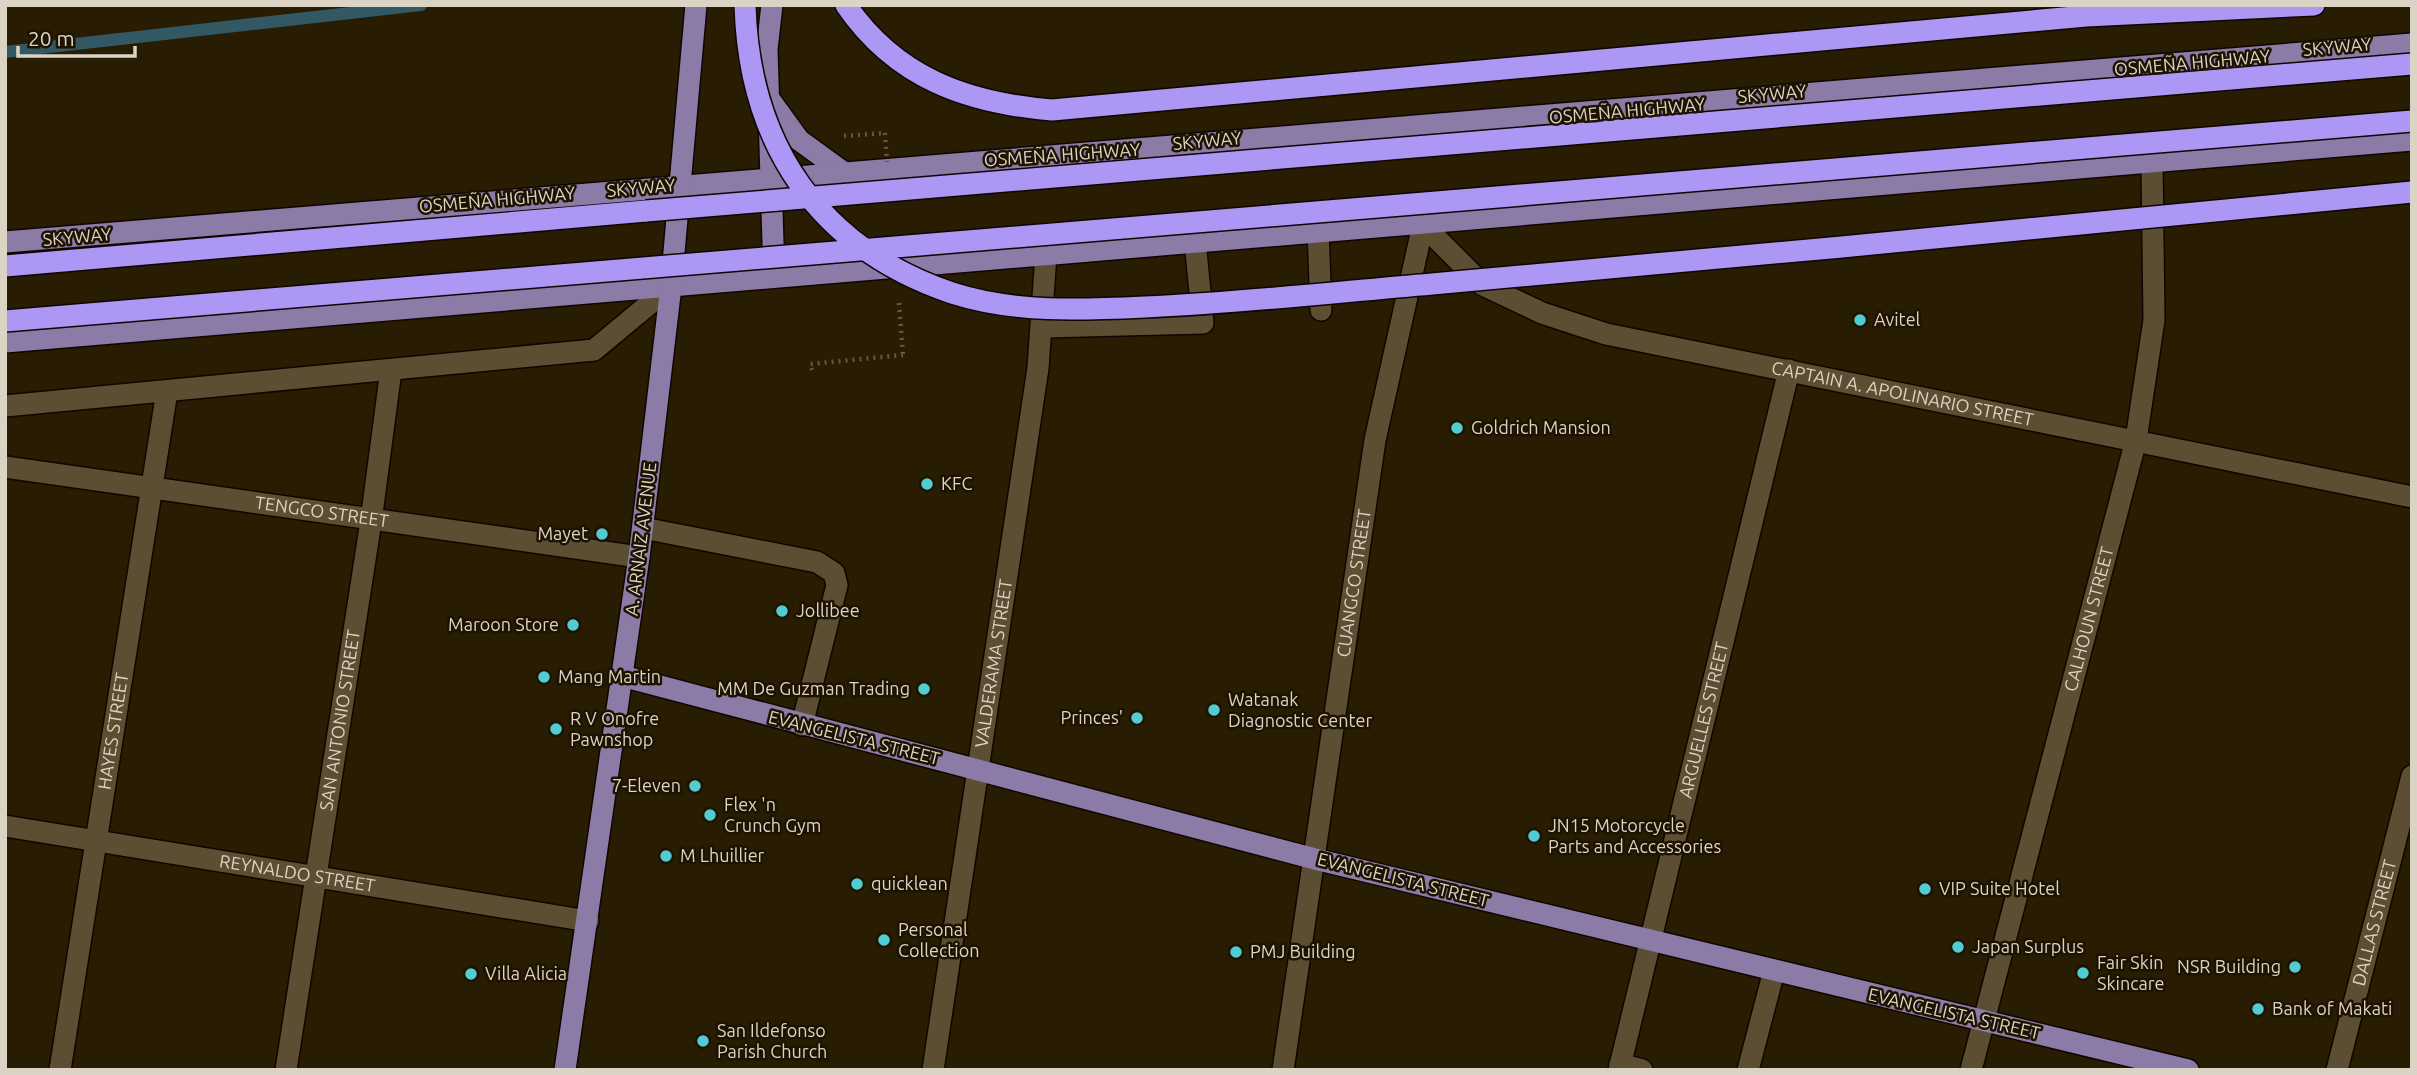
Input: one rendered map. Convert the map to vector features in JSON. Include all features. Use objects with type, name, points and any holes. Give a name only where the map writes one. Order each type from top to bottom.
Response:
[{"type":"highway","points":[[745,5],[750,63],[759,99],[772,133],[808,198],[861,247],[902,272],[957,294],[1026,308],[1184,306],[1957,237],[2412,192]]},
{"type":"highway","points":[[846,5],[881,49],[911,70],[943,86],[1014,107],[1052,110],[2086,16],[2314,5]]},
{"type":"highway","name":"SKYWAY","points":[[5,266],[2412,64]]},
{"type":"highway","points":[[5,321],[2412,121]]},
{"type":"main road","name":"A. ARNAIZ AVENUE","points":[[565,1070],[643,528],[671,286],[696,5]]},
{"type":"main road","points":[[772,5],[767,50],[774,277]]},
{"type":"main road","name":"OSMEÑA HIGHWAY","points":[[5,242],[681,184],[1356,134],[2412,44]]},
{"type":"main road","points":[[769,99],[799,140],[842,172]]},
{"type":"main road","points":[[5,342],[2412,140]]},
{"type":"main road","name":"EVANGELISTA STREET","points":[[622,676],[1315,859],[2188,1070]]},
{"type":"street","name":"CALHOUN STREET","points":[[1971,1070],[2136,440],[2154,320],[2152,161]]},
{"type":"street","name":"CAPTAIN A. APOLINARIO STREET","points":[[1423,225],[1483,285],[1542,313],[1606,334],[2412,497]]},
{"type":"street","name":"CUANGCO STREET","points":[[1283,1070],[1375,440],[1423,225]]},
{"type":"street","points":[[1318,230],[1321,310]]},
{"type":"street","points":[[1043,327],[1203,323],[1195,241]]},
{"type":"street","name":"VALDERAMA STREET","points":[[933,1070],[1043,327],[1046,254]]},
{"type":"street","points":[[5,406],[594,350],[671,286]]},
{"type":"street","name":"SAN ANTONIO STREET","points":[[286,1070],[371,521],[391,370]]},
{"type":"street","name":"ARGUELLES STREET","points":[[1619,1067],[1652,942],[1789,370]]},
{"type":"street","name":"HAYES STREET","points":[[60,1070],[99,841],[167,391]]},
{"type":"street","name":"TENGCO STREET","points":[[5,467],[639,557]]},
{"type":"street","points":[[643,528],[817,562],[834,573],[837,585],[802,725]]},
{"type":"street","name":"DALLAS STREET","points":[[2337,1070],[2412,776]]},
{"type":"street","name":"REYNALDO STREET","points":[[5,826],[588,921]]},
{"type":"street","points":[[1748,1070],[1774,971]]},
{"type":"street","points":[[1619,1067],[1642,1070]]},
{"type":"path","points":[[838,136],[885,133]]},
{"type":"path","points":[[812,370],[810,363],[903,355]]},
{"type":"waterway","points":[[5,52],[421,5]]},
{"type":"place","name":"Avitel","points":[[1860,320]]},
{"type":"place","name":"Goldrich Mansion","points":[[1457,428]]},
{"type":"place","name":"KFC","points":[[927,484]]},
{"type":"place","name":"Mayet","points":[[602,534]]},
{"type":"place","name":"Jollibee","points":[[782,611]]},
{"type":"place","name":"Maroon Store","points":[[573,625]]},
{"type":"place","name":"Mang Martin","points":[[544,677]]},
{"type":"place","name":"MM De Guzman Trading","points":[[924,689]]},
{"type":"place","name":"Watanak Diagnostic Center","points":[[1214,710]]},
{"type":"place","name":"Princes'","points":[[1137,718]]},
{"type":"place","name":"R V Onofre Pawnshop","points":[[556,729]]},
{"type":"place","name":"7-Eleven","points":[[695,786]]},
{"type":"place","name":"Flex 'n Crunch Gym","points":[[710,815]]},
{"type":"place","name":"JN15 Motorcycle Parts and Accessories","points":[[1534,836]]},
{"type":"place","name":"M Lhuillier","points":[[666,856]]},
{"type":"place","name":"quicklean","points":[[857,884]]},
{"type":"place","name":"VIP Suite Hotel","points":[[1925,889]]},
{"type":"place","name":"Personal Collection","points":[[884,940]]},
{"type":"place","name":"Japan Surplus","points":[[1958,947]]},
{"type":"place","name":"PMJ Building","points":[[1236,952]]},
{"type":"place","name":"NSR Building","points":[[2295,967]]},
{"type":"place","name":"Fair Skin Skincare","points":[[2083,973]]},
{"type":"place","name":"Villa Alicia","points":[[471,974]]},
{"type":"place","name":"Bank of Makati","points":[[2258,1009]]},
{"type":"place","name":"San Ildefonso Parish Church","points":[[703,1041]]}]
